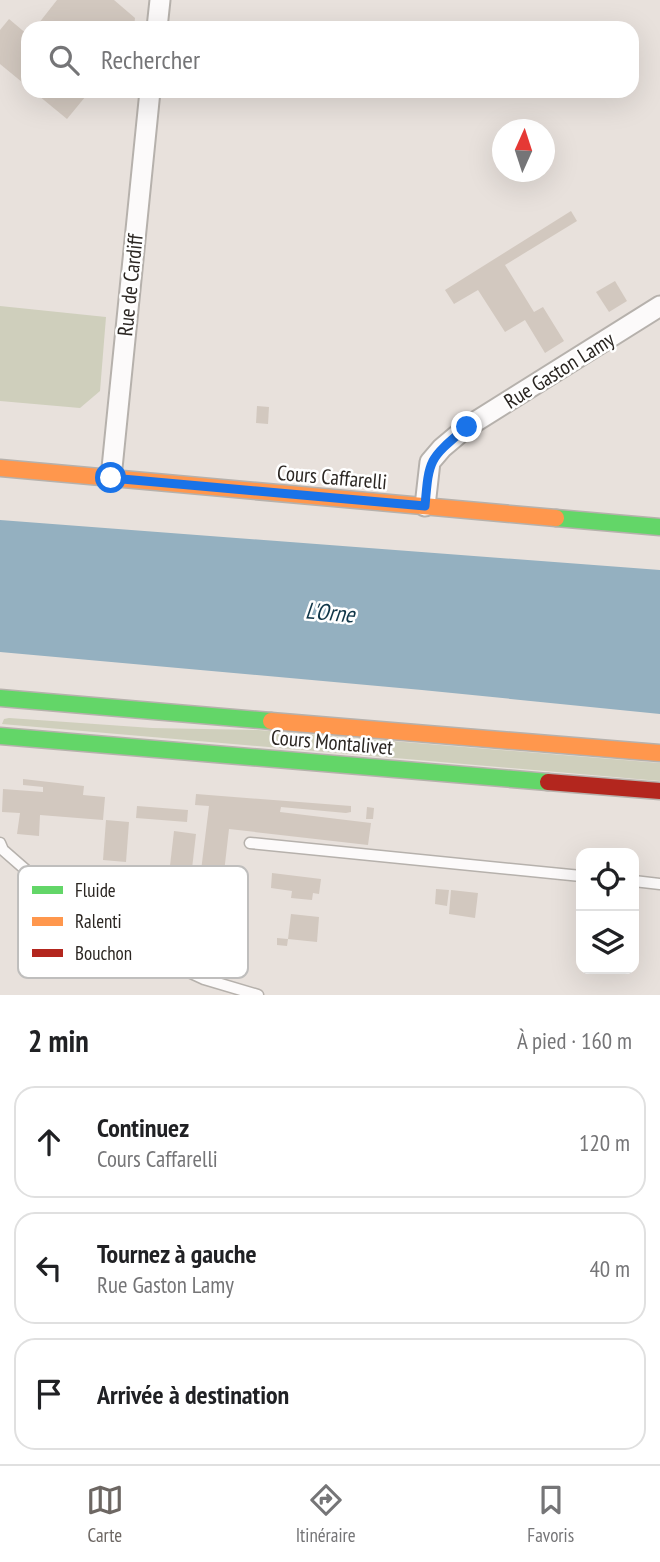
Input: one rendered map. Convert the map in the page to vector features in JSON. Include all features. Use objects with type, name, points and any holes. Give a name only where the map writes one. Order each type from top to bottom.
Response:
[{"type":"main road","name":"Cours Caffarelli","points":[[0,468],[660,527]]},
{"type":"main road","name":"Cours Montalivet","points":[[0,698],[660,753]]},
{"type":"main road","name":"Cours Montalivet","points":[[0,736],[660,791]]},
{"type":"street","points":[[158,21],[160,0]]},
{"type":"street","name":"Rue de Cardiff","points":[[111,478],[149,98]]},
{"type":"street","name":"Rue Gaston Lamy","points":[[425,506],[428,469],[442,448],[467,427],[660,306]]},
{"type":"lane","points":[[57,716],[70,704]]},
{"type":"lane","points":[[0,843],[3,850],[21,866]]},
{"type":"lane","points":[[250,843],[576,876]]},
{"type":"lane","points":[[639,882],[660,884]]},
{"type":"lane","points":[[202,978],[258,995]]},
{"type":"green space","points":[[0,306],[106,317],[100,391],[80,408],[0,401]]},
{"type":"green space","points":[[4,719],[152,728],[258,730],[660,763],[660,781],[2,724]]},
{"type":"water","name":"L'Orne","points":[[0,520],[660,570],[660,714],[0,652]]},
{"type":"building","points":[[57,0],[114,0],[135,18],[135,21],[40,21]]},
{"type":"building","points":[[9,19],[21,29],[21,81],[0,64],[0,30]]},
{"type":"building","points":[[42,98],[84,98],[67,119]]},
{"type":"building","points":[[571,211],[577,221],[505,265],[534,312],[543,307],[564,341],[545,353],[525,320],[505,332],[478,290],[454,304],[445,290]]},
{"type":"building","points":[[615,281],[627,301],[609,312],[596,292]]},
{"type":"building","points":[[257,406],[269,407],[268,424],[256,423]]},
{"type":"building","points":[[23,779],[84,786],[83,795],[105,797],[103,820],[40,815],[39,836],[17,834],[20,813],[2,812],[3,789],[43,792],[43,787],[23,785]]},
{"type":"building","points":[[196,794],[351,806],[351,812],[346,813],[281,807],[280,812],[371,823],[368,845],[229,829],[225,866],[202,866],[209,806],[195,805]]},
{"type":"building","points":[[137,806],[188,810],[187,822],[136,818]]},
{"type":"building","points":[[367,807],[374,808],[373,819],[366,819]]},
{"type":"building","points":[[106,820],[129,822],[126,862],[103,860]]},
{"type":"building","points":[[174,831],[196,834],[192,866],[170,866]]},
{"type":"building","points":[[272,873],[321,879],[319,894],[313,893],[312,900],[291,898],[292,891],[271,888]]},
{"type":"building","points":[[436,889],[449,890],[447,906],[435,904]]},
{"type":"building","points":[[451,890],[478,893],[475,918],[449,914]]},
{"type":"building","points":[[291,914],[319,917],[317,942],[288,939]]},
{"type":"building","points":[[277,938],[288,939],[287,946],[277,945]]},
{"type":"traffic: fast","points":[[556,518],[660,527]]},
{"type":"traffic: fast","points":[[0,698],[271,721]]},
{"type":"traffic: fast","points":[[0,736],[548,782]]},
{"type":"traffic: slow","points":[[0,468],[556,518]]},
{"type":"traffic: slow","points":[[271,721],[660,753]]},
{"type":"traffic: jam","points":[[548,782],[660,791]]},
{"type":"route","points":[[111,478],[425,506],[430,462],[467,427]]}]
